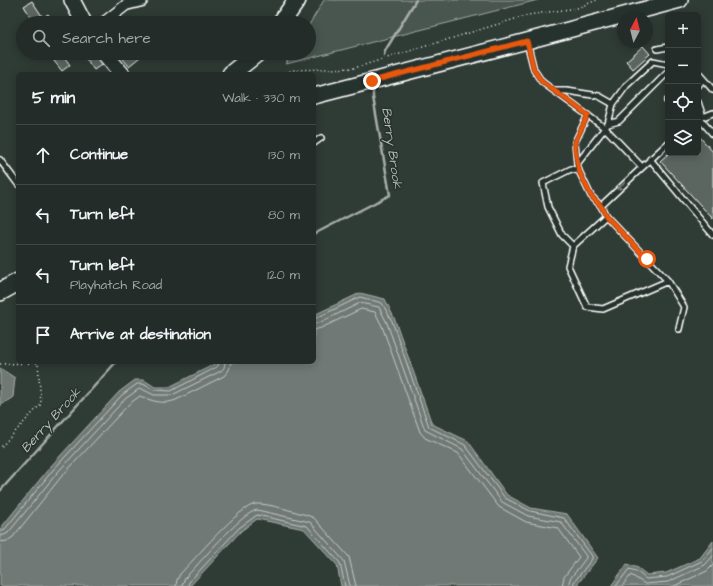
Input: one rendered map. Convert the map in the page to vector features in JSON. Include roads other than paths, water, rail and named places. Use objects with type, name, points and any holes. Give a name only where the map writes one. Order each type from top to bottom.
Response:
[{"type":"main road","points":[[72,0],[80,16]]},
{"type":"main road","points":[[286,16],[297,0]]},
{"type":"main road","points":[[316,95],[680,0]]},
{"type":"main road","points":[[110,60],[120,72]]},
{"type":"main road","points":[[233,72],[248,60]]},
{"type":"main road","points":[[250,72],[253,60]]},
{"type":"main road","points":[[0,292],[16,283]]},
{"type":"street","points":[[112,16],[126,5],[142,1]]},
{"type":"lane","points":[[527,41],[534,70],[542,82],[606,126],[642,167]]},
{"type":"lane","points":[[657,49],[665,48]]},
{"type":"lane","points":[[577,164],[606,126],[613,104],[627,85],[653,61],[665,63]]},
{"type":"lane","points":[[606,126],[619,121],[665,75]]},
{"type":"lane","points":[[701,77],[713,90]]},
{"type":"lane","points":[[699,84],[703,79]]},
{"type":"lane","points":[[554,91],[567,91],[599,96],[613,104]]},
{"type":"lane","points":[[701,118],[713,113]]},
{"type":"lane","points":[[588,115],[575,142],[579,171],[591,196],[601,206],[606,216],[668,281],[684,307],[679,329]]},
{"type":"lane","points":[[701,119],[713,134]]},
{"type":"lane","points":[[316,142],[321,138]]},
{"type":"lane","points":[[601,206],[665,146]]},
{"type":"lane","points":[[650,159],[713,235]]},
{"type":"lane","points":[[0,160],[16,181]]},
{"type":"lane","points":[[573,246],[562,235],[548,207],[543,183],[571,169],[579,171]]},
{"type":"lane","points":[[606,216],[573,246],[568,266],[587,307],[603,309],[668,281]]},
{"type":"water","points":[[360,293],[385,299],[395,320],[432,424],[468,441],[507,495],[531,508],[567,514],[598,558],[576,586],[341,586],[337,565],[304,529],[257,519],[241,531],[190,586],[0,586],[0,529],[50,467],[119,392],[135,380],[144,380],[155,387],[169,387],[215,364],[316,364],[316,314]]},
{"type":"water","points":[[0,368],[15,378],[13,397],[0,406]]},
{"type":"water","points":[[713,541],[713,586],[611,586],[627,564],[638,568],[647,575],[666,573],[700,558]]},
{"type":"waterway","name":"Berry Brook","points":[[384,55],[416,0]]},
{"type":"waterway","name":"Berry Brook","points":[[316,233],[390,195],[373,91]]},
{"type":"waterway","name":"Berry Brook","points":[[0,491],[114,364]]}]
